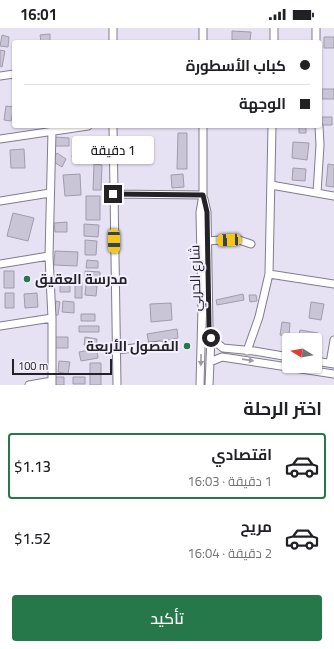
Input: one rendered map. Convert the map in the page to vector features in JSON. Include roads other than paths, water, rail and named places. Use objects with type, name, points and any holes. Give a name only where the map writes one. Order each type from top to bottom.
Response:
[{"type":"street","points":[[113,28],[114,40]]},
{"type":"street","points":[[203,28],[203,40]]},
{"type":"street","points":[[274,28],[274,40]]},
{"type":"street","points":[[316,28],[316,40]]},
{"type":"street","points":[[0,76],[12,74]]},
{"type":"street","points":[[0,139],[74,128]]},
{"type":"street","points":[[113,128],[117,385]]},
{"type":"street","name":"شارع الحربي","points":[[200,385],[202,307],[200,212],[203,195],[203,128]]},
{"type":"street","points":[[247,351],[259,317],[268,274],[272,128]]},
{"type":"street","points":[[317,193],[320,145],[319,128]]},
{"type":"street","points":[[29,385],[52,383],[52,318],[49,256],[52,131]]},
{"type":"street","points":[[271,185],[334,196]]},
{"type":"street","points":[[0,201],[50,193]]},
{"type":"street","points":[[113,194],[203,195]]},
{"type":"street","name":"شارع الحربي","points":[[203,195],[207,212],[209,327],[211,338],[209,385]]},
{"type":"street","points":[[207,240],[236,239],[251,244]]},
{"type":"street","points":[[0,264],[49,256]]},
{"type":"street","points":[[268,274],[334,284]]},
{"type":"street","points":[[0,326],[52,318]]},
{"type":"street","points":[[211,338],[223,348],[282,356]]},
{"type":"street","points":[[322,362],[332,363],[334,340]]},
{"type":"street","points":[[116,350],[160,345]]},
{"type":"street","points":[[222,357],[220,354],[221,349],[223,348]]},
{"type":"street","points":[[210,362],[222,357],[334,374]]},
{"type":"place","name":"مدرسة العقيق","points":[[27,279]]},
{"type":"place","name":"الفصول الأربعة","points":[[187,346]]}]
